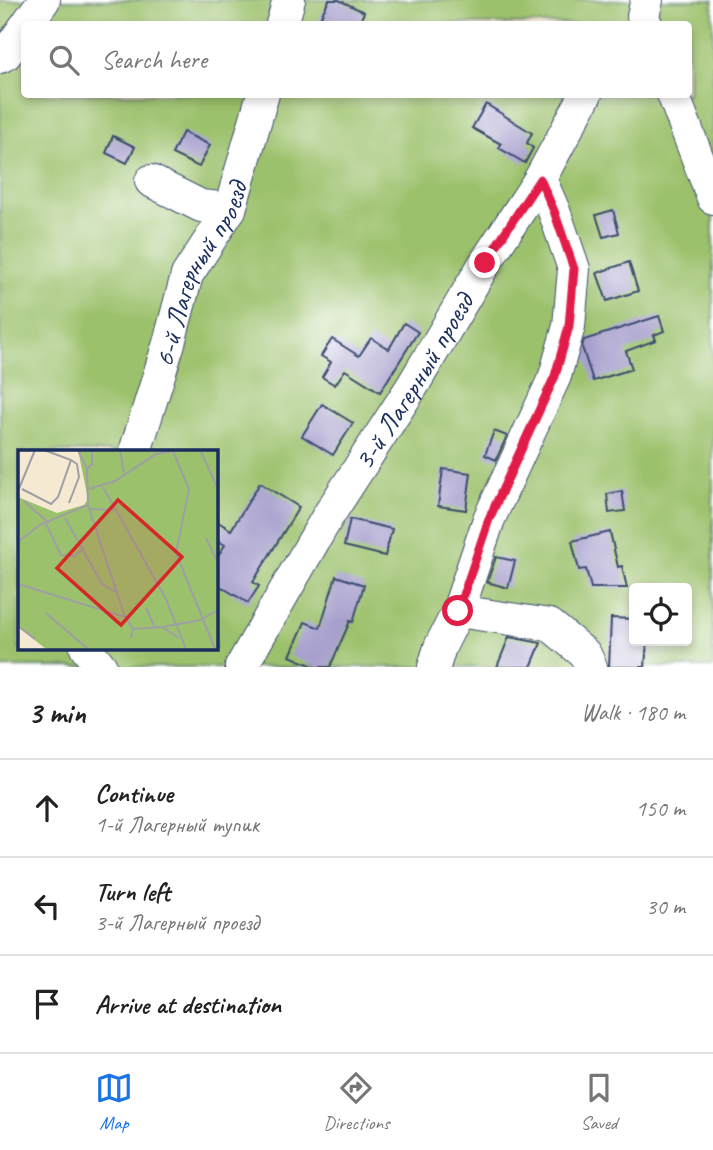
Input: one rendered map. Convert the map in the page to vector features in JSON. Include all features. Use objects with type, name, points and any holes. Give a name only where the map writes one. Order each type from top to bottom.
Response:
[{"type":"street","points":[[29,21],[44,0]]},
{"type":"street","points":[[283,21],[289,0]]},
{"type":"street","points":[[0,57],[6,54],[21,33]]},
{"type":"street","name":"6-й Лагерный проезд","points":[[136,450],[187,275],[230,209],[261,98]]},
{"type":"street","name":"3-й Лагерный проезд","points":[[241,667],[328,516],[413,385],[485,263],[540,179],[584,98]]},
{"type":"street","points":[[675,98],[713,198]]},
{"type":"street","points":[[434,667],[440,647],[458,611],[489,519],[555,376],[569,326],[574,269],[540,179]]},
{"type":"street","points":[[151,181],[201,206],[230,209]]},
{"type":"street","points":[[458,611],[550,625],[585,654],[592,667]]},
{"type":"street","points":[[65,667],[72,650]]},
{"type":"street","points":[[88,650],[101,667]]},
{"type":"green space","points":[[0,0],[713,0],[713,667],[0,667]]},
{"type":"building","points":[[329,0],[339,0],[364,12],[360,21],[318,21]]},
{"type":"building","points":[[486,104],[532,133],[527,143],[533,148],[525,163],[499,148],[501,144],[472,128]]},
{"type":"building","points":[[183,132],[210,145],[199,167],[172,154]]},
{"type":"building","points":[[113,136],[135,147],[127,163],[106,153]]},
{"type":"building","points":[[613,210],[619,233],[603,237],[596,215]]},
{"type":"building","points":[[629,262],[638,291],[607,301],[597,273]]},
{"type":"building","points":[[659,316],[664,331],[654,335],[656,340],[626,351],[632,369],[593,381],[582,347],[584,340]]},
{"type":"building","points":[[404,323],[418,332],[380,392],[345,370],[335,385],[322,377],[331,362],[321,356],[332,339],[359,356],[371,338],[389,349]]},
{"type":"building","points":[[322,404],[353,423],[333,455],[302,436]]},
{"type":"building","points":[[494,431],[507,436],[496,460],[485,455]]},
{"type":"building","points":[[443,469],[471,473],[466,510],[438,506]]},
{"type":"building","points":[[260,483],[299,507],[253,582],[259,586],[248,603],[217,584],[217,557],[225,545],[217,540],[217,521],[231,530]]},
{"type":"building","points":[[622,491],[625,511],[609,513],[607,494]]},
{"type":"building","points":[[350,519],[392,529],[385,556],[344,546]]},
{"type":"building","points":[[610,532],[618,567],[622,566],[627,588],[591,588],[586,569],[579,570],[572,541]]},
{"type":"building","points":[[496,557],[515,561],[508,588],[487,582]]},
{"type":"building","points":[[336,576],[364,585],[353,622],[350,621],[330,667],[315,667],[290,656],[305,622],[320,628]]},
{"type":"building","points":[[611,618],[629,619],[629,646],[647,646],[645,667],[609,667]]},
{"type":"building","points":[[509,637],[541,643],[531,667],[497,667]]},
{"type":"route","points":[[458,611],[489,519],[555,376],[569,326],[574,269],[540,179],[485,263]]}]
